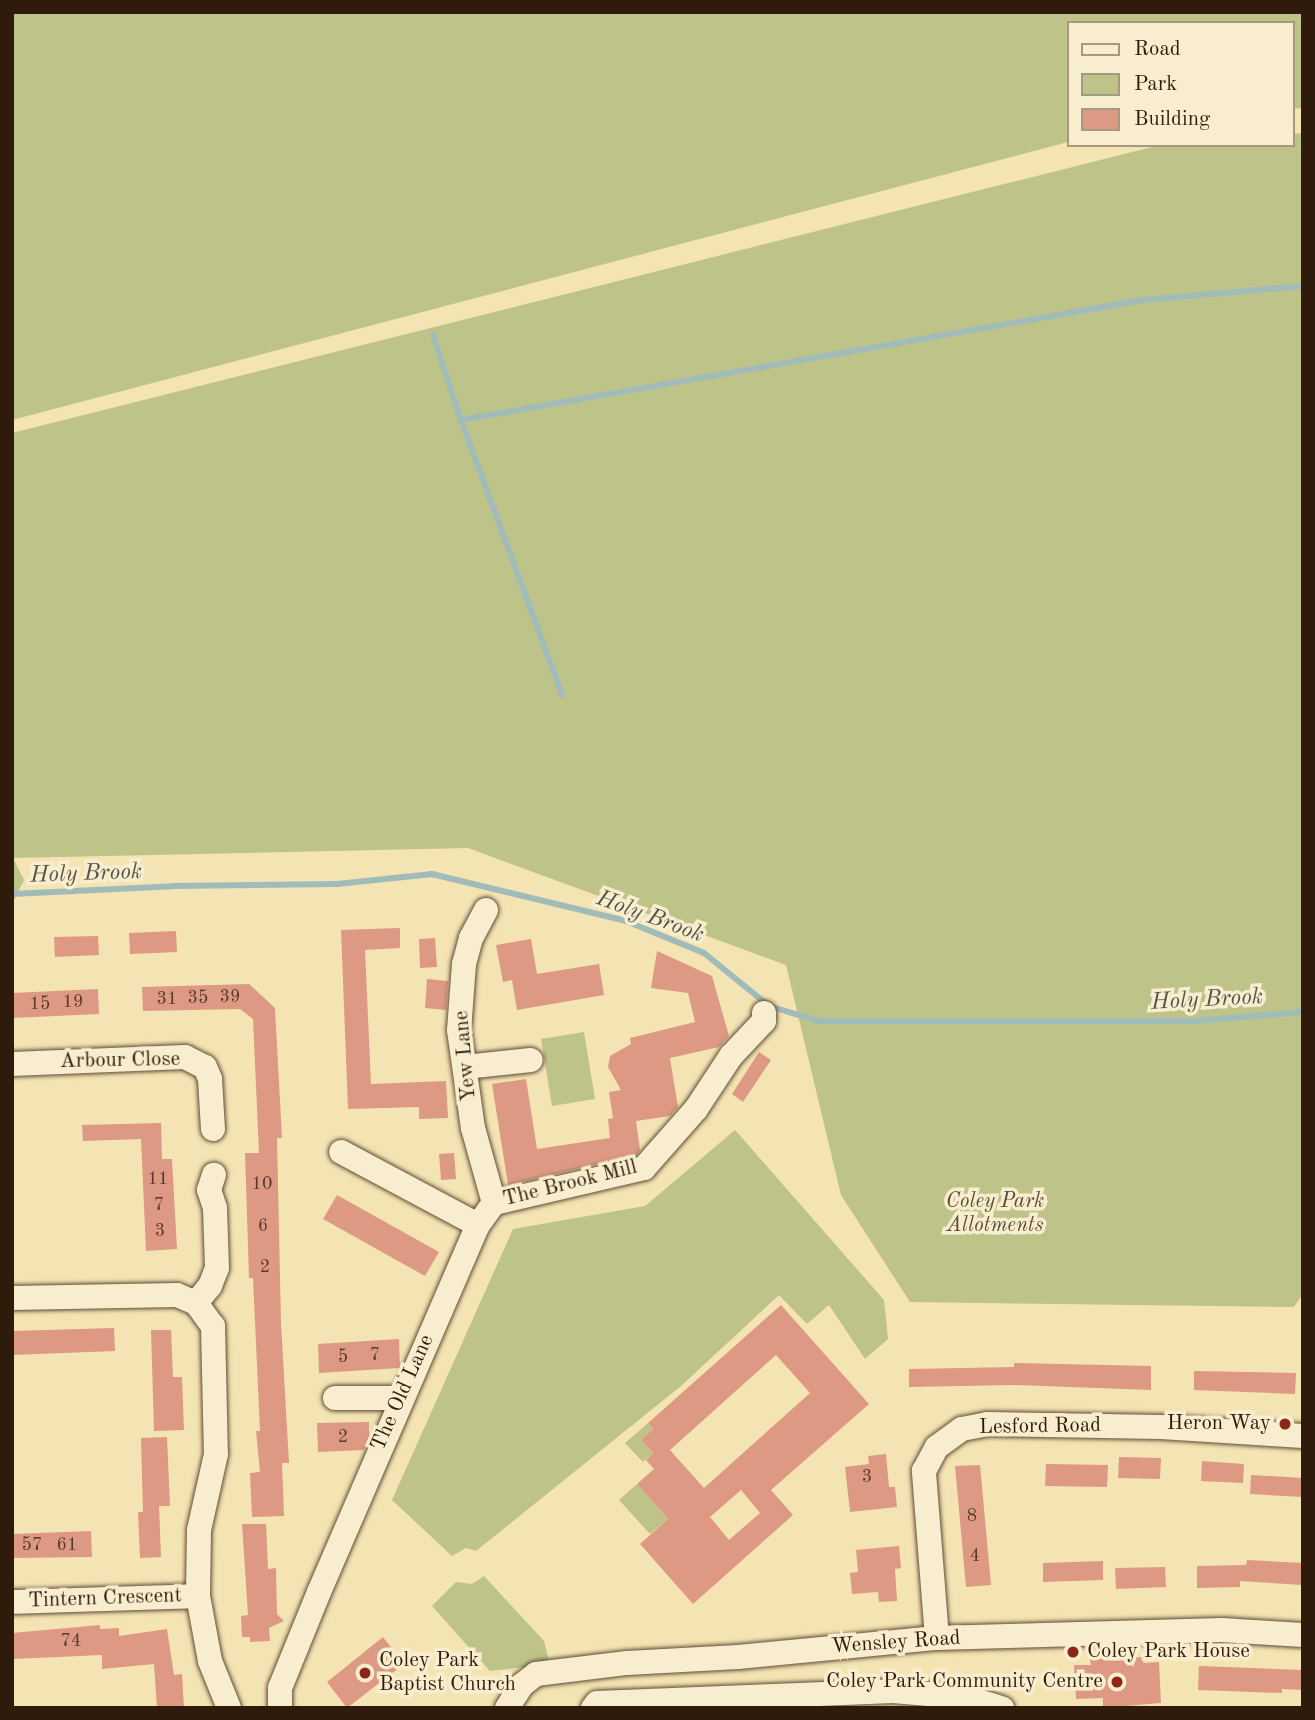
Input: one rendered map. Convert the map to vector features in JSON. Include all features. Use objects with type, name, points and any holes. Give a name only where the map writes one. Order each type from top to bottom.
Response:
[{"type":"street","name":"Yew Lane","points":[[486,910],[471,937],[464,964],[460,1030],[473,1128],[494,1203]]},
{"type":"street","name":"The Brook Mill","points":[[478,1225],[494,1203],[644,1168],[696,1109],[731,1056],[764,1021],[764,1013]]},
{"type":"street","name":"Arbour Close","points":[[12,1064],[185,1057],[205,1067],[210,1079],[213,1129]]},
{"type":"street","points":[[465,1067],[531,1060]]},
{"type":"street","points":[[341,1152],[478,1225]]},
{"type":"street","points":[[196,1303],[210,1286],[217,1268],[215,1208],[209,1190],[214,1175]]},
{"type":"street","name":"The Old Lane","points":[[280,1708],[280,1688],[401,1398],[478,1225]]},
{"type":"street","points":[[12,1298],[160,1293],[177,1295],[196,1303],[212,1326],[215,1454],[199,1530],[198,1596],[210,1661],[229,1708]]},
{"type":"street","points":[[335,1398],[401,1398]]},
{"type":"street","name":"Lesford Road","points":[[937,1639],[924,1471],[937,1447],[962,1429],[987,1424],[1148,1427],[1303,1436]]},
{"type":"street","name":"Tintern Crescent","points":[[12,1602],[198,1596]]},
{"type":"street","name":"Wensley Road","points":[[507,1708],[522,1685],[536,1674],[627,1663],[738,1657],[937,1639],[1222,1630],[1303,1635]]},
{"type":"street","points":[[593,1708],[597,1703],[893,1691],[965,1697],[1002,1708]]},
{"type":"green space","points":[[12,12],[1303,12],[1303,108],[1294,109],[1294,21],[1066,21],[1066,143],[12,420]]},
{"type":"green space","name":"Coley Park Allotments","points":[[1303,133],[1303,1294],[1294,1307],[910,1302],[841,1195],[786,965],[468,848],[13,858],[24,880],[12,904],[12,433],[1152,147],[1294,147],[1294,134]]},
{"type":"green space","points":[[584,1032],[595,1099],[552,1106],[541,1039]]},
{"type":"green space","points":[[735,1130],[884,1300],[888,1339],[865,1359],[829,1305],[807,1324],[779,1295],[681,1386],[476,1551],[466,1548],[452,1556],[392,1500],[513,1229],[645,1206]]},
{"type":"green space","points":[[648,1423],[653,1429],[641,1440],[653,1453],[643,1462],[625,1443]]},
{"type":"green space","points":[[637,1484],[668,1519],[650,1534],[619,1500]]},
{"type":"green space","points":[[484,1576],[544,1641],[550,1664],[490,1671],[432,1606],[456,1582],[472,1584]]},
{"type":"building","points":[[400,928],[400,948],[365,950],[371,1084],[446,1081],[448,1118],[419,1119],[419,1107],[348,1109],[341,930]]},
{"type":"building","points":[[176,931],[177,952],[130,954],[129,933]]},
{"type":"building","points":[[98,936],[99,955],[55,957],[54,937]]},
{"type":"building","points":[[435,938],[437,967],[420,968],[419,939]]},
{"type":"building","points":[[531,939],[537,974],[599,964],[604,995],[517,1010],[512,980],[503,982],[496,945]]},
{"type":"building","points":[[657,951],[712,976],[729,1036],[719,1047],[670,1058],[678,1107],[670,1116],[636,1121],[640,1150],[636,1155],[508,1185],[492,1084],[526,1079],[537,1149],[610,1138],[608,1119],[613,1118],[609,1092],[621,1090],[608,1067],[610,1056],[631,1044],[630,1038],[695,1022],[688,993],[651,988]]},
{"type":"building","points":[[427,979],[448,981],[446,1010],[425,1008]]},
{"type":"building","points":[[249,984],[275,1008],[282,1138],[277,1138],[281,1323],[289,1463],[282,1463],[284,1516],[252,1517],[250,1473],[260,1472],[256,1431],[260,1431],[253,1278],[249,1278],[245,1153],[259,1153],[253,1019],[240,1009],[143,1011],[142,987]]},
{"type":"building","points":[[98,989],[99,1014],[12,1018],[12,993]]},
{"type":"building","points":[[759,1052],[771,1060],[743,1102],[732,1094]]},
{"type":"building","points":[[161,1123],[162,1159],[172,1159],[177,1249],[146,1251],[141,1139],[83,1141],[82,1125]]},
{"type":"building","points":[[454,1153],[456,1179],[441,1180],[439,1154]]},
{"type":"building","points":[[337,1195],[439,1252],[425,1276],[323,1219]]},
{"type":"building","points":[[781,1305],[869,1404],[771,1490],[793,1515],[693,1604],[640,1544],[668,1519],[637,1484],[654,1469],[646,1460],[653,1453],[641,1440],[653,1429],[648,1423]],"holes":[[[776,1355],[810,1393],[704,1488],[670,1450]],[[741,1490],[760,1513],[729,1540],[710,1517]]]},
{"type":"building","points":[[114,1328],[115,1351],[12,1355],[12,1331]]},
{"type":"building","points":[[151,1330],[171,1330],[173,1377],[182,1377],[184,1430],[154,1431]]},
{"type":"building","points":[[399,1339],[400,1368],[319,1373],[318,1344]]},
{"type":"building","points":[[1014,1363],[1151,1366],[1151,1390],[1014,1385],[909,1387],[909,1369],[1014,1367]]},
{"type":"building","points":[[1194,1371],[1296,1373],[1295,1394],[1194,1390]]},
{"type":"building","points":[[369,1422],[369,1438],[364,1450],[318,1452],[317,1423]]},
{"type":"building","points":[[167,1437],[170,1506],[159,1506],[161,1557],[140,1558],[138,1512],[143,1512],[141,1438]]},
{"type":"building","points":[[886,1454],[889,1487],[895,1487],[897,1507],[850,1512],[845,1467],[869,1464],[868,1456]]},
{"type":"building","points":[[1119,1457],[1161,1458],[1160,1479],[1118,1478]]},
{"type":"building","points":[[1202,1461],[1244,1464],[1243,1483],[1201,1481]]},
{"type":"building","points":[[1046,1464],[1108,1465],[1107,1487],[1045,1486]]},
{"type":"building","points":[[980,1465],[991,1585],[966,1587],[955,1466]]},
{"type":"building","points":[[1251,1475],[1303,1478],[1303,1497],[1250,1494]]},
{"type":"building","points":[[242,1524],[266,1524],[268,1569],[276,1568],[277,1614],[284,1621],[269,1628],[270,1641],[250,1642],[250,1637],[242,1637],[241,1616],[248,1615]]},
{"type":"building","points":[[91,1531],[92,1557],[12,1558],[12,1534]]},
{"type":"building","points":[[899,1546],[901,1568],[895,1569],[897,1601],[879,1602],[878,1592],[852,1594],[850,1573],[858,1572],[856,1550]]},
{"type":"building","points":[[1247,1560],[1303,1563],[1303,1585],[1240,1581],[1240,1587],[1197,1588],[1197,1566],[1246,1565]]},
{"type":"building","points":[[1103,1561],[1103,1580],[1043,1582],[1043,1563]]},
{"type":"building","points":[[1165,1567],[1166,1587],[1116,1589],[1115,1568]]},
{"type":"building","points":[[100,1625],[100,1629],[119,1628],[119,1636],[167,1629],[174,1675],[182,1674],[184,1708],[157,1708],[154,1664],[102,1669],[102,1655],[12,1659],[12,1633]]},
{"type":"building","name":"Coley Park Baptist Church","points":[[383,1637],[404,1664],[347,1708],[327,1682]]},
{"type":"building","name":"Coley Park Community Centre","points":[[1143,1657],[1143,1663],[1159,1662],[1161,1703],[1103,1708],[1103,1698],[1076,1699],[1074,1665],[1091,1665],[1090,1659]]},
{"type":"building","points":[[1199,1666],[1303,1670],[1303,1690],[1282,1689],[1282,1693],[1198,1690]]},
{"type":"waterway","points":[[461,420],[1143,300],[1303,286]]},
{"type":"waterway","points":[[433,335],[461,420],[562,695]]},
{"type":"waterway","name":"Holy Brook","points":[[12,894],[173,886],[337,884],[432,874],[626,921],[704,953],[769,1006],[818,1021],[1195,1021],[1303,1012]]},
{"type":"place","name":"Heron Way","points":[[1285,1424]]},
{"type":"place","name":"Coley Park House","points":[[1073,1652]]},
{"type":"place","name":"Coley Park Baptist Church","points":[[365,1673]]},
{"type":"place","name":"Coley Park Community Centre","points":[[1117,1682]]}]
